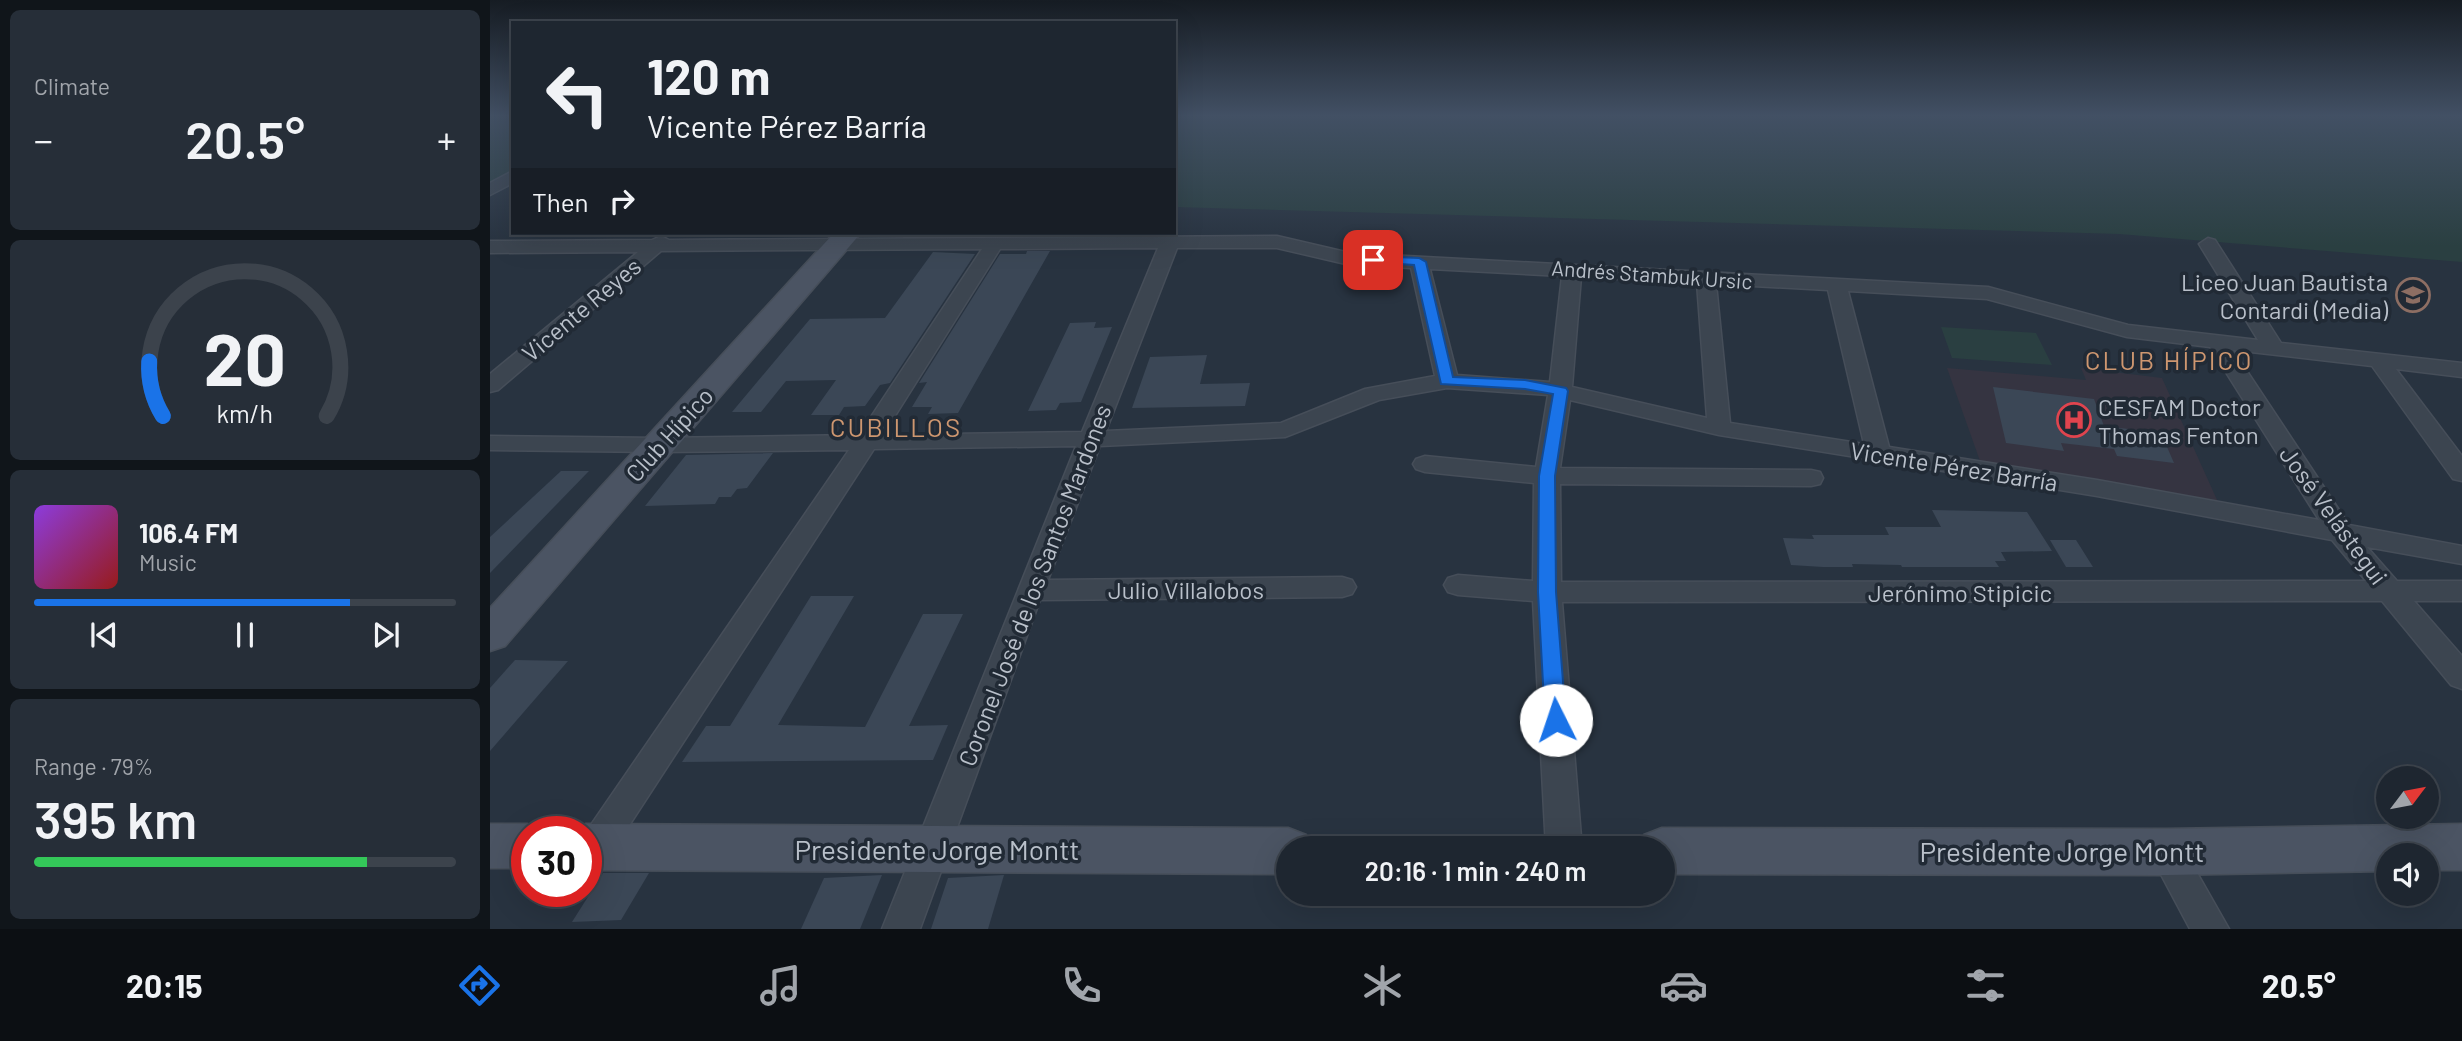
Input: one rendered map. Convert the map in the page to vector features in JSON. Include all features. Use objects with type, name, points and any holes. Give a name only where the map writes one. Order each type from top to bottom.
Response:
[{"type":"main road","name":"Club Hípico","points":[[490,635],[842,239]]},
{"type":"main road","points":[[490,846],[511,846]]},
{"type":"main road","name":"Presidente Jorge Montt","points":[[602,847],[1276,851]]},
{"type":"main road","name":"Presidente Jorge Montt","points":[[1675,851],[2167,852],[2462,847]]},
{"type":"street","points":[[490,190],[511,177]]},
{"type":"street","name":"Vicente Reyes","points":[[490,385],[670,235]]},
{"type":"street","name":"Andrés Stambuk Ursic","points":[[490,247],[656,246],[842,239],[995,243],[1277,242],[1350,258],[1988,293],[2127,331],[2219,344],[2462,370]]},
{"type":"street","name":"Coronel José de los Santos Mardones","points":[[901,929],[1030,590],[1170,242]]},
{"type":"street","points":[[602,831],[868,440],[995,243]]},
{"type":"street","points":[[2208,244],[2275,350]]},
{"type":"street","points":[[1419,262],[1447,381]]},
{"type":"street","points":[[1563,836],[1547,592],[1547,476],[1560,391],[1572,269]]},
{"type":"street","points":[[1706,278],[1719,428]]},
{"type":"street","points":[[1837,286],[1879,454]]},
{"type":"street","name":"José Velástegui","points":[[2219,344],[2340,532],[2462,677]]},
{"type":"street","points":[[2379,361],[2462,473]]},
{"type":"street","name":"Vicente Pérez Barría","points":[[490,443],[659,444],[1091,439],[1285,430],[1373,394],[1447,381],[1525,385],[1719,428],[2097,488],[2462,555]]},
{"type":"street","points":[[1425,464],[1547,476],[1811,478]]},
{"type":"street","name":"Jerónimo Stipicic","points":[[1458,584],[1547,592],[2462,591]]},
{"type":"street","name":"Julio Villalobos","points":[[1030,590],[1342,587]]},
{"type":"street","points":[[2167,852],[2210,929]]},
{"type":"shaded area","name":"CESFAM Doctor Thomas Fenton","points":[[1947,368],[2086,380],[2081,368],[2162,378],[2218,502],[1980,461]]},
{"type":"green space","points":[[490,159],[511,159],[511,173],[490,186]]},
{"type":"green space","points":[[1176,159],[2462,159],[2462,262],[2119,234],[1176,207]]},
{"type":"green space","points":[[1941,327],[2036,333],[2052,365],[1952,358]]},
{"type":"building","points":[[1027,251],[1050,251],[958,413],[928,414],[932,407],[912,407],[927,382],[919,383],[1000,254],[1026,254]]},
{"type":"building","points":[[933,252],[975,254],[890,383],[880,385],[865,406],[844,407],[839,415],[811,415],[836,380],[786,381],[761,412],[732,412],[810,319],[885,318]]},
{"type":"building","points":[[1096,322],[1094,328],[1112,327],[1081,402],[1060,403],[1056,410],[1028,411],[1070,323]]},
{"type":"building","points":[[1207,355],[1200,384],[1250,383],[1245,406],[1132,408],[1150,357]]},
{"type":"building","points":[[1993,387],[2094,399],[2104,426],[2161,433],[2174,463],[2117,456],[2114,449],[2061,443],[2064,451],[2006,443]]},
{"type":"building","points":[[773,453],[747,488],[737,489],[731,497],[719,497],[715,504],[645,506],[686,455]]},
{"type":"building","points":[[561,471],[589,471],[490,573],[490,537]]},
{"type":"building","points":[[1932,510],[2027,512],[2052,551],[2001,552],[2006,561],[1995,561],[1999,567],[1852,564],[1853,567],[1823,567],[1791,565],[1783,538],[1814,539],[1812,535],[1889,535],[1885,527],[1941,527]]},
{"type":"building","points":[[2050,540],[2076,540],[2093,567],[2066,567]]},
{"type":"building","points":[[811,596],[854,596],[778,725],[865,727],[923,614],[963,614],[909,726],[948,725],[933,760],[682,762],[706,726],[730,726]]},
{"type":"building","points":[[515,660],[568,661],[490,751],[490,688]]},
{"type":"building","points":[[649,873],[621,920],[572,922],[581,907],[602,907],[602,875]]},
{"type":"building","points":[[882,875],[860,929],[801,929],[824,878]]},
{"type":"building","points":[[1004,875],[988,929],[931,929],[948,878]]},
{"type":"place","name":"Liceo Juan Bautista Contardi (Media)","points":[[2413,295]]},
{"type":"place","name":"CESFAM Doctor Thomas Fenton","points":[[2074,420]]},
{"type":"district","name":"CLUB HÍPICO","points":[[2169,359]]},
{"type":"district","name":"CUBILLOS","points":[[896,426]]},
{"type":"route","points":[[1373,260],[1419,262],[1447,381],[1525,385],[1560,391],[1547,476],[1547,592],[1556,720]]}]
